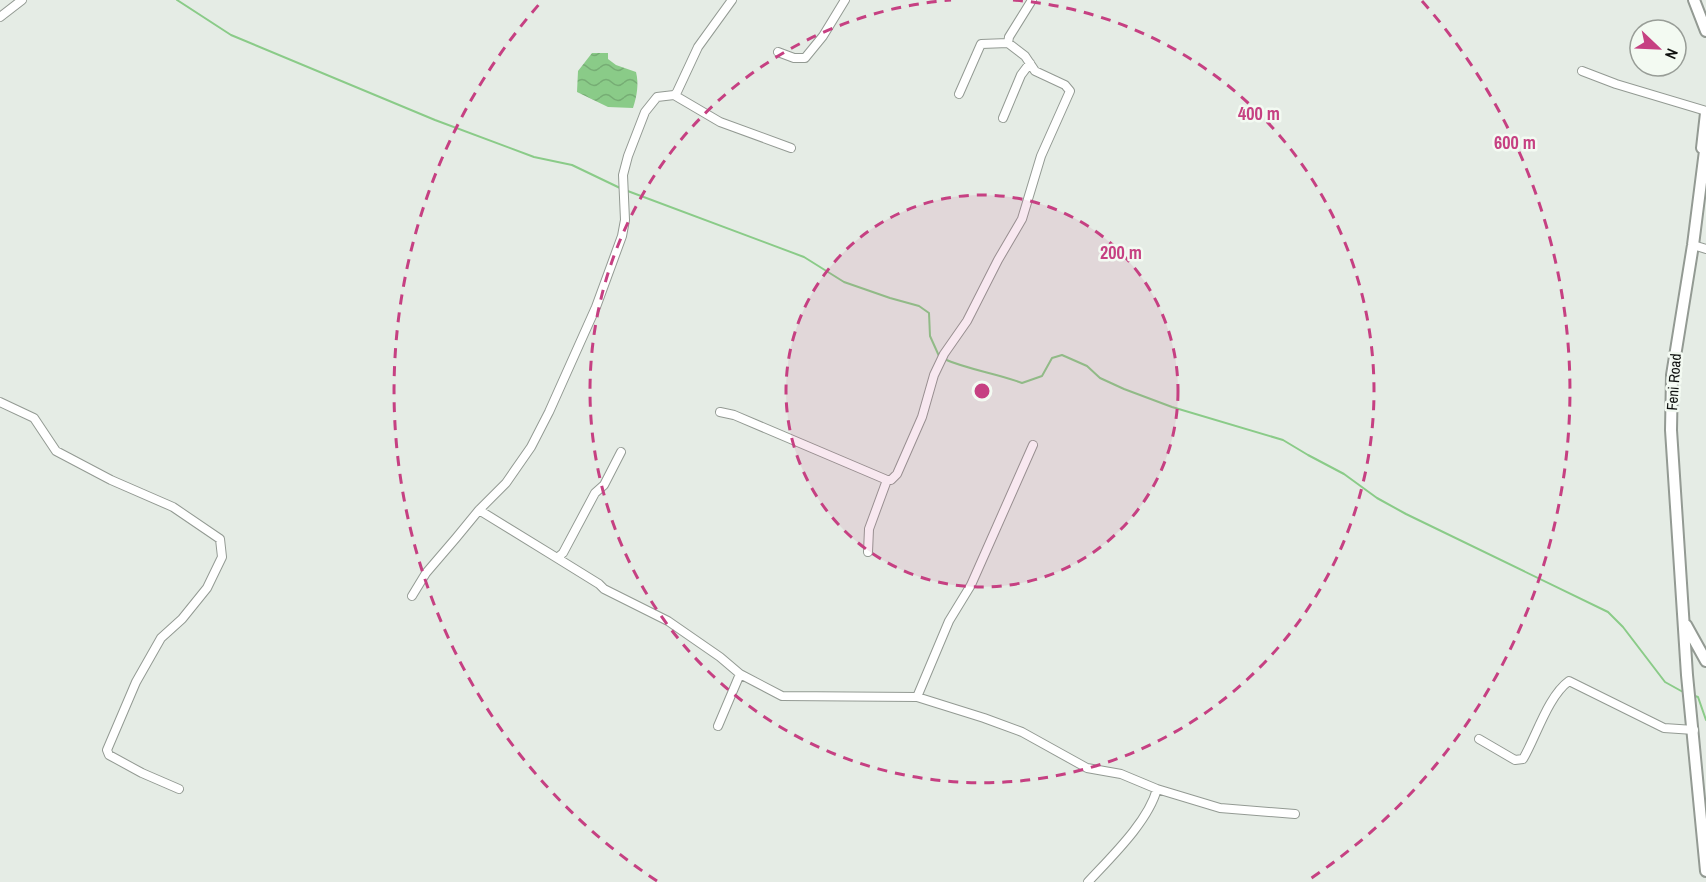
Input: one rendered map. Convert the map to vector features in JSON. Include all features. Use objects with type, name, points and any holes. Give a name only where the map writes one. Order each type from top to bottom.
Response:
[{"type":"main road","points":[[1695,0],[1706,20]]},
{"type":"main road","points":[[1695,0],[1706,31]]},
{"type":"main road","points":[[1706,112],[1696,195],[1668,373],[1668,448],[1680,610],[1706,662]]},
{"type":"main road","name":"Feni Road","points":[[1684,622],[1671,430],[1672,375],[1693,245],[1706,143]]},
{"type":"main road","points":[[1684,622],[1706,871]]},
{"type":"street","points":[[0,17],[22,0]]},
{"type":"street","points":[[674,95],[680,88],[698,47],[732,0]]},
{"type":"street","points":[[778,52],[805,58],[823,36],[845,0]]},
{"type":"street","points":[[1008,43],[1014,27],[1032,0]]},
{"type":"street","points":[[720,412],[734,414],[887,480],[891,480],[897,474],[922,417],[934,375],[944,354],[967,321],[1022,219],[1041,156],[1070,96],[1070,91],[1065,85],[1035,71],[1025,56],[1008,43],[981,44],[959,94]]},
{"type":"street","points":[[1003,118],[1021,75],[1030,63]]},
{"type":"street","points":[[1582,71],[1706,112]]},
{"type":"street","points":[[412,596],[426,573],[479,510],[506,483],[531,447],[549,412],[596,307],[622,236],[625,220],[623,175],[645,112],[657,97],[674,95],[720,122],[790,148]]},
{"type":"street","points":[[1693,245],[1706,249]]},
{"type":"street","points":[[0,402],[34,418],[56,451],[111,480],[174,507],[220,539],[222,557],[207,588],[182,619],[161,638],[136,682],[106,750],[109,755],[134,769],[179,789]]},
{"type":"street","points":[[916,698],[949,621],[971,585],[1033,445]]},
{"type":"street","points":[[557,558],[562,553],[594,493],[604,485],[621,452]]},
{"type":"street","points":[[868,552],[869,529],[887,480]]},
{"type":"street","points":[[479,510],[604,589],[668,621],[720,657],[740,674],[782,696],[916,698],[1022,732],[1087,768],[1121,774],[1157,789],[1220,808],[1295,814]]},
{"type":"street","points":[[718,726],[740,674]]},
{"type":"street","points":[[1479,739],[1515,760],[1522,759],[1561,688],[1569,681],[1664,728],[1694,730]]},
{"type":"street","points":[[1088,882],[1139,822],[1153,802],[1157,789]]},
{"type":"water","points":[[592,53],[608,53],[608,59],[616,65],[636,72],[637,90],[633,108],[608,107],[577,92],[578,71]]},
{"type":"waterway","points":[[177,0],[231,35],[435,120],[534,157],[572,165],[620,188]]},
{"type":"waterway","points":[[625,190],[804,257],[844,282],[919,306],[929,313],[930,336],[939,356]]},
{"type":"waterway","points":[[944,359],[1022,383],[1042,376],[1052,358],[1062,355],[1087,366],[1100,378],[1124,389],[1172,407],[1283,440],[1344,474],[1377,498],[1406,514],[1608,612],[1623,627],[1665,682],[1683,692]]},
{"type":"waterway","points":[[1695,696],[1698,697],[1706,720]]}]
